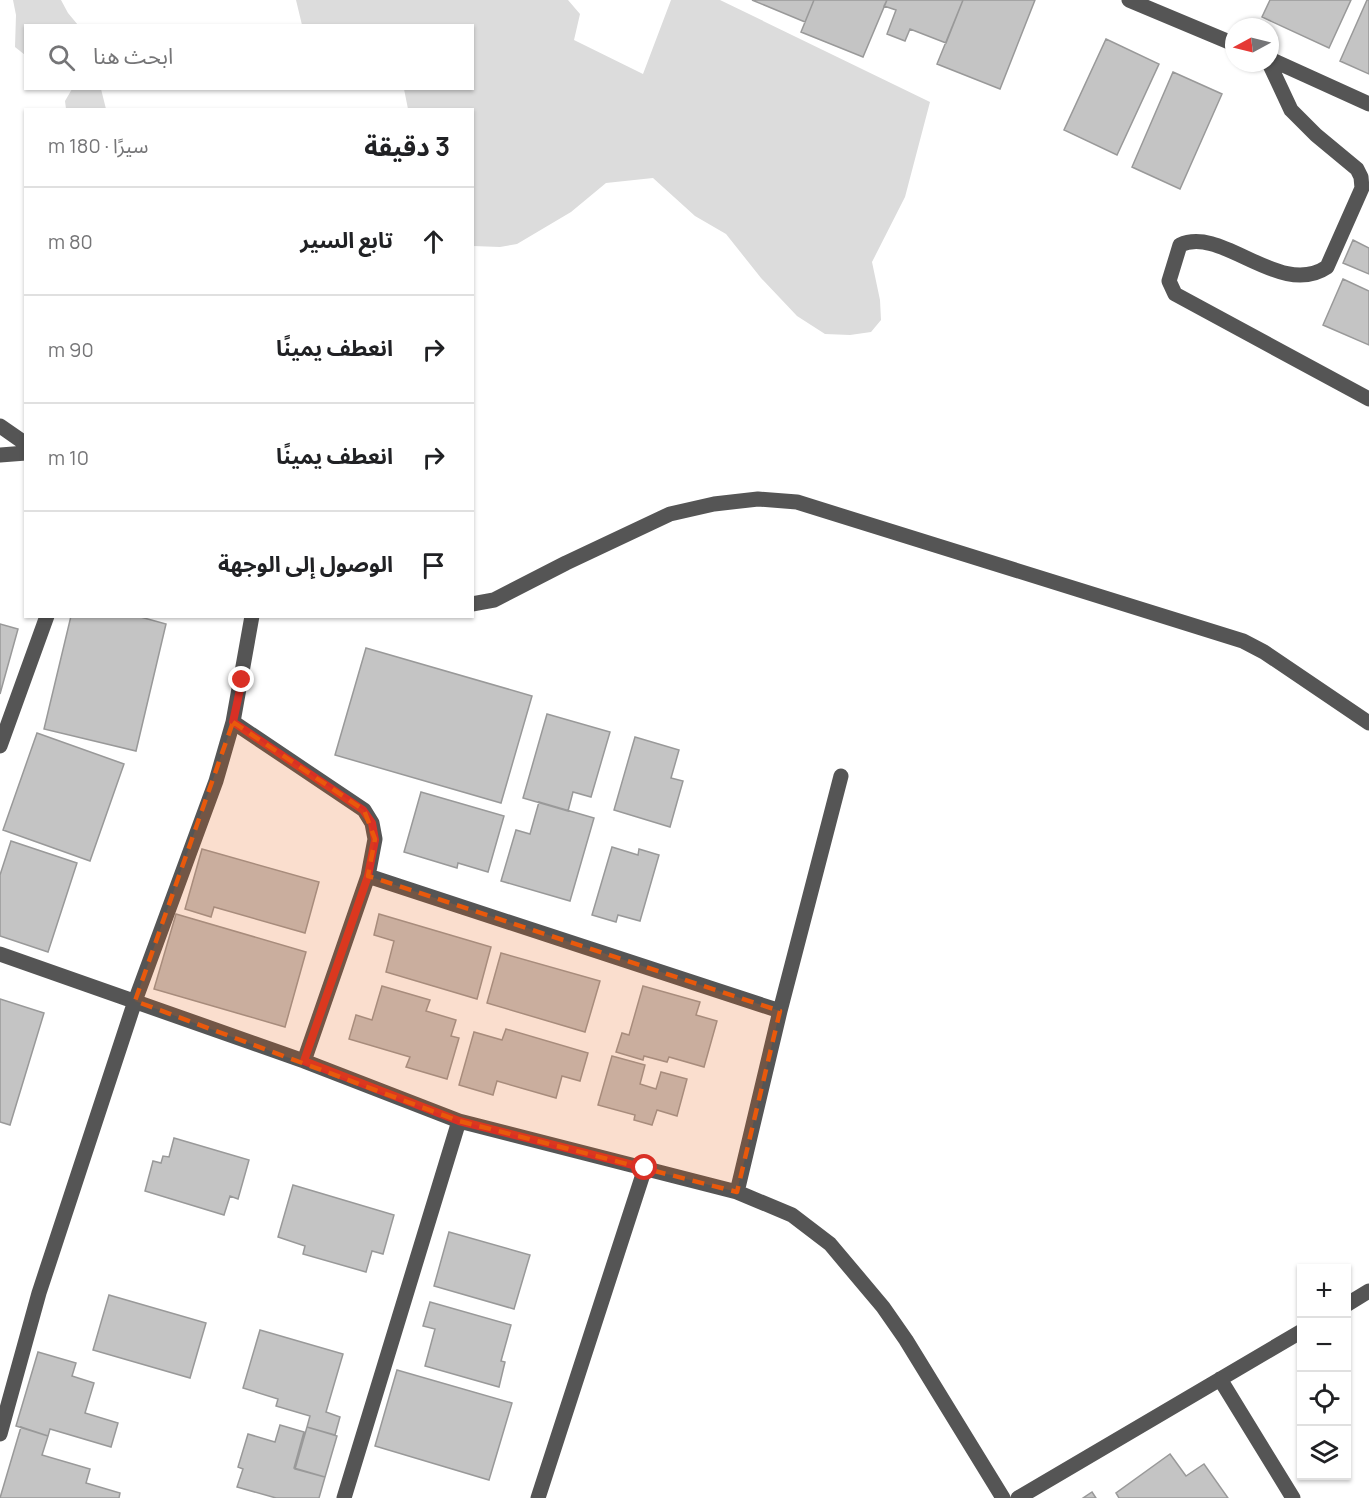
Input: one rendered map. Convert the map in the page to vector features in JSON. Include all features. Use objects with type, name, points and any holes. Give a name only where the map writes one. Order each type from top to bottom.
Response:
[{"type":"street","points":[[1130,0],[1225,40]]},
{"type":"street","points":[[1279,65],[1369,104]]},
{"type":"street","points":[[1275,72],[1291,110],[1357,170],[1361,177],[1362,188],[1327,267],[1318,273],[1296,276],[1267,267],[1201,240],[1189,240],[1180,245],[1169,281],[1175,294],[1369,399]]},
{"type":"street","points":[[0,426],[24,443]]},
{"type":"street","points":[[0,455],[24,453]]},
{"type":"street","points":[[474,604],[494,600],[670,514],[714,504],[758,500],[797,502],[1243,641],[1264,652],[1369,723]]},
{"type":"street","points":[[0,746],[45,618]]},
{"type":"street","points":[[0,1434],[39,1293],[135,1001],[216,781],[233,722],[252,618]]},
{"type":"street","points":[[233,722],[363,810],[372,823],[375,840],[368,876],[304,1061]]},
{"type":"street","points":[[737,1192],[780,1011],[841,776]]},
{"type":"street","points":[[368,876],[780,1011]]},
{"type":"street","points":[[0,954],[304,1061],[459,1121],[737,1192],[792,1215],[830,1244],[883,1307],[906,1340],[1003,1498]]},
{"type":"street","points":[[344,1498],[459,1121]]},
{"type":"street","points":[[538,1498],[645,1168]]},
{"type":"street","points":[[1351,1303],[1369,1292]]},
{"type":"street","points":[[1018,1498],[1297,1334]]},
{"type":"street","points":[[1220,1379],[1293,1498]]},
{"type":"highlighted area","points":[[233,722],[364,810],[375,839],[368,876],[780,1011],[737,1192],[459,1121],[135,1001]]},
{"type":"shaded area","points":[[13,0],[61,0],[77,24],[24,24],[24,54],[15,47],[16,15]]},
{"type":"shaded area","points":[[296,0],[568,0],[580,14],[574,40],[643,74],[671,0],[720,0],[930,102],[905,197],[872,262],[880,300],[881,320],[871,332],[850,335],[825,334],[797,316],[761,278],[726,234],[695,216],[653,178],[606,183],[571,212],[517,244],[500,247],[474,246],[474,108],[408,108],[404,90],[474,90],[474,24],[302,24]]},
{"type":"shaded area","points":[[71,90],[101,90],[106,108],[66,108],[65,101]]},
{"type":"building","points":[[752,0],[814,0],[805,22]]},
{"type":"building","points":[[814,0],[887,0],[863,57],[801,32]]},
{"type":"building","points":[[887,0],[963,0],[946,43],[910,29],[905,41],[887,34],[896,10],[884,6]]},
{"type":"building","points":[[963,0],[1035,0],[1000,89],[937,64]]},
{"type":"building","points":[[1270,0],[1351,0],[1329,48],[1279,25],[1279,18],[1262,17]]},
{"type":"building","points":[[1367,0],[1369,0],[1369,74],[1340,61]]},
{"type":"building","points":[[1106,39],[1159,64],[1117,155],[1064,130]]},
{"type":"building","points":[[1173,72],[1222,94],[1180,189],[1132,167]]},
{"type":"building","points":[[1353,240],[1369,248],[1369,274],[1343,263]]},
{"type":"building","points":[[1343,279],[1369,291],[1369,345],[1323,325]]},
{"type":"building","points":[[71,618],[144,618],[166,624],[136,751],[44,729]]},
{"type":"building","points":[[0,624],[18,629],[0,694]]},
{"type":"building","points":[[366,648],[532,696],[501,803],[335,755]]},
{"type":"building","points":[[547,714],[610,732],[591,797],[573,792],[568,811],[523,798]]},
{"type":"building","points":[[37,733],[124,764],[90,861],[3,830]]},
{"type":"building","points":[[635,737],[679,750],[671,778],[683,781],[670,827],[614,810]]},
{"type":"building","points":[[421,792],[504,816],[488,872],[458,863],[457,868],[404,852]]},
{"type":"building","points":[[539,802],[594,818],[570,901],[501,881],[516,830],[530,834]]},
{"type":"building","points":[[11,841],[77,863],[48,952],[0,936],[0,875]]},
{"type":"building","points":[[612,847],[638,855],[639,849],[659,855],[640,921],[618,915],[616,922],[592,915]]},
{"type":"building","points":[[202,849],[319,882],[305,933],[214,907],[211,917],[185,909]]},
{"type":"building","points":[[176,914],[306,952],[285,1027],[154,989]]},
{"type":"building","points":[[379,914],[491,947],[477,999],[386,972],[394,941],[374,935]]},
{"type":"building","points":[[501,953],[600,981],[585,1032],[487,1003]]},
{"type":"building","points":[[382,986],[430,1000],[426,1011],[456,1020],[451,1036],[459,1038],[447,1079],[406,1067],[410,1057],[349,1039],[356,1015],[372,1020]]},
{"type":"building","points":[[643,986],[700,1002],[696,1015],[717,1021],[704,1067],[669,1057],[667,1062],[644,1056],[643,1060],[616,1052],[622,1033],[629,1035]]},
{"type":"building","points":[[0,999],[44,1013],[10,1125],[0,1122]]},
{"type":"building","points":[[506,1029],[588,1053],[580,1081],[562,1076],[556,1098],[497,1081],[493,1095],[459,1085],[474,1032],[502,1040]]},
{"type":"building","points":[[612,1056],[645,1065],[640,1084],[656,1089],[661,1072],[687,1079],[677,1116],[657,1110],[652,1125],[634,1120],[635,1115],[598,1105]]},
{"type":"building","points":[[174,1138],[249,1160],[238,1199],[230,1196],[224,1215],[145,1191],[153,1161],[161,1163],[163,1156],[169,1157]]},
{"type":"building","points":[[293,1185],[394,1215],[383,1254],[372,1251],[366,1272],[303,1254],[305,1246],[278,1237]]},
{"type":"building","points":[[449,1232],[530,1255],[514,1309],[434,1286]]},
{"type":"building","points":[[109,1295],[206,1323],[190,1378],[93,1350]]},
{"type":"building","points":[[430,1302],[511,1325],[501,1361],[505,1362],[499,1387],[425,1366],[435,1329],[423,1326]]},
{"type":"building","points":[[260,1330],[343,1354],[326,1412],[340,1417],[335,1435],[307,1427],[310,1416],[276,1406],[278,1399],[243,1388]]},
{"type":"building","points":[[38,1352],[76,1363],[72,1376],[94,1383],[85,1413],[118,1423],[111,1447],[50,1429],[48,1436],[16,1426]]},
{"type":"building","points":[[397,1370],[512,1403],[489,1480],[375,1446]]},
{"type":"building","points":[[280,1425],[304,1432],[294,1468],[325,1477],[319,1498],[276,1498],[237,1487],[243,1469],[238,1467],[248,1434],[275,1442]]},
{"type":"building","points":[[21,1427],[48,1436],[42,1455],[90,1469],[86,1483],[120,1493],[119,1498],[0,1498]]},
{"type":"building","points":[[307,1427],[337,1436],[325,1477],[295,1469]]},
{"type":"building","points":[[1170,1454],[1186,1476],[1204,1464],[1228,1498],[1119,1498],[1116,1493]]},
{"type":"building","points":[[1092,1492],[1096,1498],[1083,1498]]},
{"type":"route","points":[[242,680],[233,722],[363,810],[372,823],[375,840],[368,876],[304,1061],[459,1121],[645,1168]]}]
